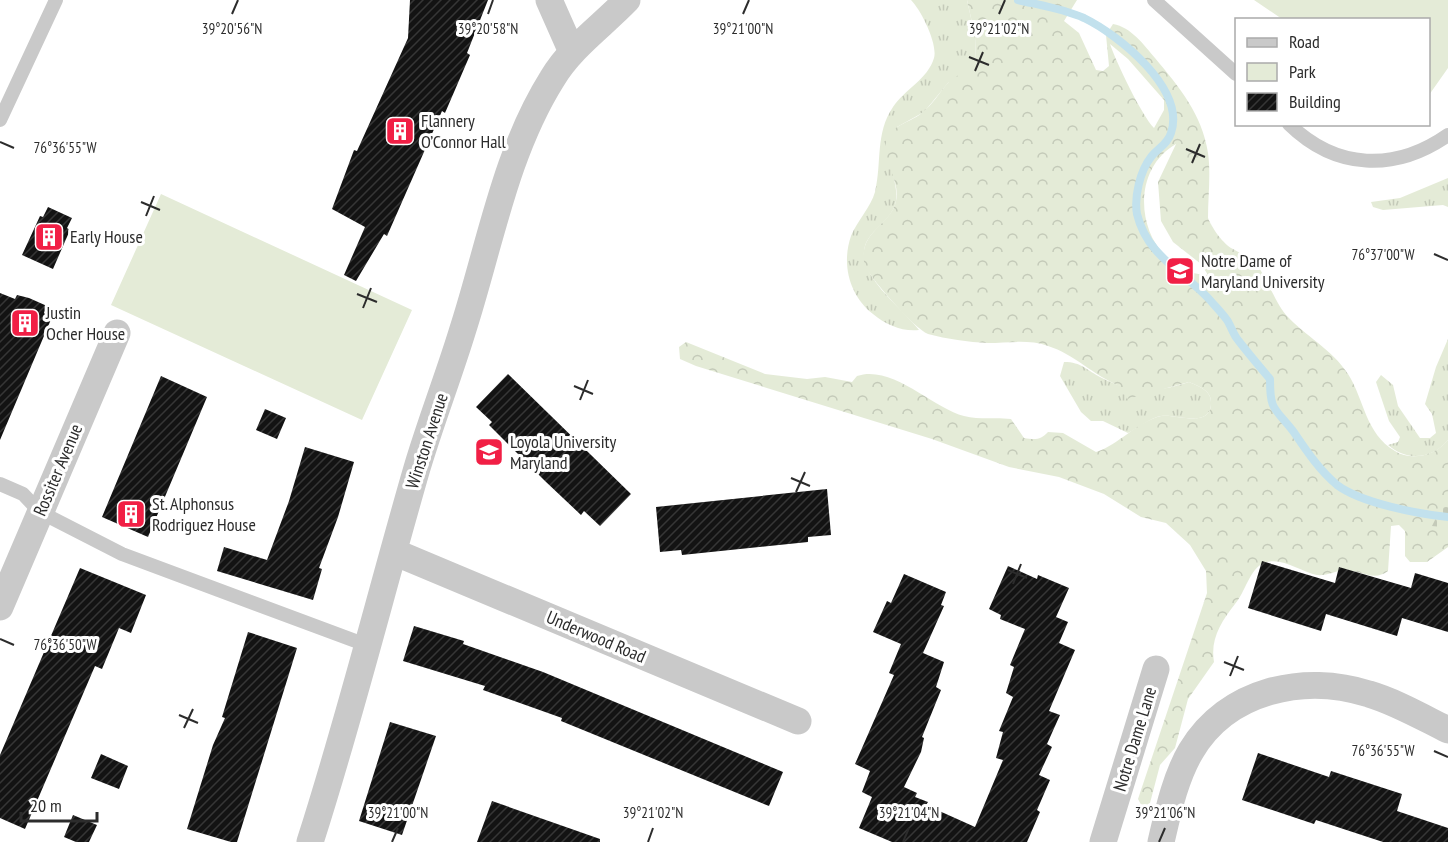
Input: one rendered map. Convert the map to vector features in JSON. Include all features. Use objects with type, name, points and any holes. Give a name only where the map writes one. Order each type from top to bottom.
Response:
[{"type":"street","points":[[549,0],[572,52]]},
{"type":"street","name":"Winston Avenue","points":[[314,841],[418,467],[464,328],[513,160],[552,78],[572,52],[627,0]]},
{"type":"street","name":"Rossiter Avenue","points":[[0,607],[117,333]]},
{"type":"street","name":"Underwood Road","points":[[394,552],[798,721]]},
{"type":"street","name":"Notre Dame Lane","points":[[1103,842],[1156,669]]},
{"type":"street","points":[[1170,840],[1176,786],[1191,751],[1224,712],[1243,700],[1262,693],[1325,686],[1368,694],[1448,729]]},
{"type":"lane","points":[[0,120],[56,0]]},
{"type":"lane","points":[[1154,0],[1235,73]]},
{"type":"lane","points":[[1291,126],[1314,146],[1339,156],[1363,161],[1386,162],[1410,155],[1448,135]]},
{"type":"lane","points":[[0,484],[23,494],[40,512],[122,554],[369,646]]},
{"type":"green space","points":[[911,0],[967,0],[975,36],[976,62],[968,71],[948,83],[924,112],[897,127],[893,158],[895,205],[890,215],[867,241],[864,253],[866,265],[872,277],[919,330],[901,329],[889,324],[865,307],[853,289],[847,258],[851,236],[875,192],[881,138],[887,117],[898,101],[927,72],[934,58],[934,44],[928,28]]},
{"type":"green space","points":[[967,0],[1077,0],[1064,21],[1079,33],[1096,70],[1103,71],[1109,66],[1106,35],[1113,24],[1137,37],[1181,91],[1201,126],[1209,161],[1208,218],[1218,235],[1229,247],[1256,264],[1286,315],[1342,365],[1354,384],[1371,426],[1385,444],[1402,454],[1416,456],[1437,450],[1448,440],[1448,547],[1427,562],[1410,562],[1405,556],[1405,531],[1399,525],[1391,526],[1388,571],[1383,574],[1372,576],[1344,570],[1317,575],[1291,565],[1271,561],[1259,566],[1251,575],[1239,599],[1225,617],[1218,631],[1215,638],[1214,662],[1188,699],[1175,748],[1160,765],[1150,803],[1145,812],[1138,799],[1207,593],[1206,571],[1190,545],[1166,523],[1141,517],[1104,494],[1059,477],[1009,467],[932,439],[696,366],[680,359],[679,347],[686,342],[765,374],[807,379],[825,377],[852,382],[857,376],[870,374],[884,376],[964,416],[1011,419],[1024,438],[1038,439],[1048,432],[1063,433],[1096,452],[1144,423],[1161,416],[1199,418],[1206,416],[1210,411],[1209,394],[1189,382],[1127,399],[1120,386],[1101,377],[1067,354],[1048,346],[1026,342],[973,342],[928,334],[895,304],[866,268],[865,246],[872,234],[890,214],[896,201],[896,185],[886,154],[887,139],[898,127],[923,112],[947,84],[976,62],[975,36]],"holes":[[[1110,44],[1128,59],[1164,100],[1164,110],[1154,128],[1130,88]],[[1176,144],[1158,182],[1161,221],[1173,242],[1201,264],[1208,275],[1185,270],[1167,258],[1154,241],[1146,221],[1144,199],[1148,178],[1159,159]]]},
{"type":"green space","points":[[1254,0],[1448,0],[1448,68],[1430,94],[1430,18],[1281,18]]},
{"type":"green space","points":[[1448,178],[1448,207],[1443,205],[1383,210],[1373,207],[1371,202],[1400,198]]},
{"type":"green space","points":[[161,194],[412,310],[362,420],[111,305]]},
{"type":"green space","points":[[1448,339],[1448,440],[1442,447],[1427,455],[1403,454],[1388,445],[1398,442],[1400,437],[1389,421],[1376,382],[1381,375],[1393,385],[1398,406],[1420,438],[1430,438],[1436,433],[1432,414],[1425,404],[1436,367]]},
{"type":"green space","points":[[1064,362],[1080,365],[1113,383],[1134,389],[1156,390],[1189,382],[1209,394],[1210,411],[1206,416],[1199,418],[1157,417],[1128,433],[1103,421],[1091,421],[1081,412],[1060,376]]},
{"type":"green space","points":[[1448,494],[1448,529],[1432,526]]},
{"type":"building","name":"Flannery O’Connor Hall","points":[[410,0],[488,0],[467,53],[470,55],[445,113],[442,111],[387,236],[384,234],[356,281],[344,275],[365,227],[332,209],[354,150],[357,151],[408,38]]},
{"type":"building","name":"Early House","points":[[48,207],[72,218],[67,228],[70,230],[53,269],[22,255],[40,216],[43,217]]},
{"type":"building","points":[[0,293],[15,299],[17,295],[29,298],[47,306],[44,313],[52,317],[0,440]]},
{"type":"building","points":[[508,374],[631,494],[600,526],[584,511],[581,515],[545,481],[489,425],[492,422],[476,407]]},
{"type":"building","points":[[161,376],[207,397],[148,537],[102,517]]},
{"type":"building","points":[[265,409],[286,418],[277,439],[256,430]]},
{"type":"building","points":[[305,447],[354,462],[338,517],[319,568],[322,569],[313,600],[217,571],[224,547],[267,560],[289,501]]},
{"type":"building","points":[[827,489],[831,535],[808,537],[808,542],[682,555],[681,550],[660,552],[656,507]]},
{"type":"building","points":[[1262,561],[1335,583],[1339,567],[1411,588],[1415,573],[1448,583],[1448,632],[1402,618],[1397,636],[1326,614],[1321,631],[1248,608]]},
{"type":"building","points":[[1008,566],[1037,579],[1038,575],[1069,588],[1056,617],[1068,622],[1059,643],[1075,650],[1049,711],[1060,715],[1047,744],[1052,747],[1039,775],[1050,780],[1027,842],[892,842],[859,828],[872,797],[862,792],[870,771],[855,764],[894,675],[889,673],[901,644],[873,632],[887,601],[891,603],[904,574],[946,592],[941,605],[944,606],[923,653],[944,662],[936,687],[941,690],[922,737],[924,738],[921,752],[904,787],[917,793],[915,797],[928,802],[926,805],[975,827],[1003,760],[996,758],[1003,732],[999,731],[1013,697],[1006,693],[1014,667],[1010,665],[1025,629],[1000,619],[1001,615],[989,609]]},
{"type":"building","points":[[80,568],[146,595],[131,633],[119,628],[102,669],[95,666],[25,829],[0,818],[0,755]]},
{"type":"building","points":[[414,626],[464,641],[463,644],[543,672],[783,772],[769,806],[561,721],[562,718],[483,690],[485,686],[403,661]]},
{"type":"building","points":[[248,632],[297,648],[237,842],[231,842],[187,829],[213,745],[225,718],[222,717]]},
{"type":"building","points":[[390,722],[436,736],[402,835],[359,821]]},
{"type":"building","points":[[1258,753],[1329,777],[1331,771],[1402,794],[1397,811],[1448,828],[1448,842],[1383,842],[1316,820],[1314,824],[1242,800]]},
{"type":"building","points":[[101,754],[128,766],[119,789],[91,778]]},
{"type":"building","points":[[492,801],[600,839],[600,842],[477,842]]},
{"type":"building","points":[[73,815],[97,825],[89,842],[76,842],[64,837]]},
{"type":"waterway","points":[[1018,0],[1068,12],[1098,26],[1131,50],[1159,82],[1169,99],[1173,116],[1170,137],[1147,163],[1139,184],[1136,207],[1142,229],[1157,252],[1199,289],[1227,320],[1236,338],[1270,379],[1274,408],[1319,466],[1337,485],[1360,497],[1406,510],[1448,517]]},
{"type":"place","name":"Flannery O’Connor Hall","points":[[400,131]]},
{"type":"place","name":"Early House","points":[[49,237]]},
{"type":"place","name":"Notre Dame of Maryland University","points":[[1180,271]]},
{"type":"place","name":"Justin Ocher House","points":[[25,323]]},
{"type":"place","name":"Loyola University Maryland","points":[[489,452]]},
{"type":"place","name":"St. Alphonsus Rodriguez House","points":[[131,514]]}]
